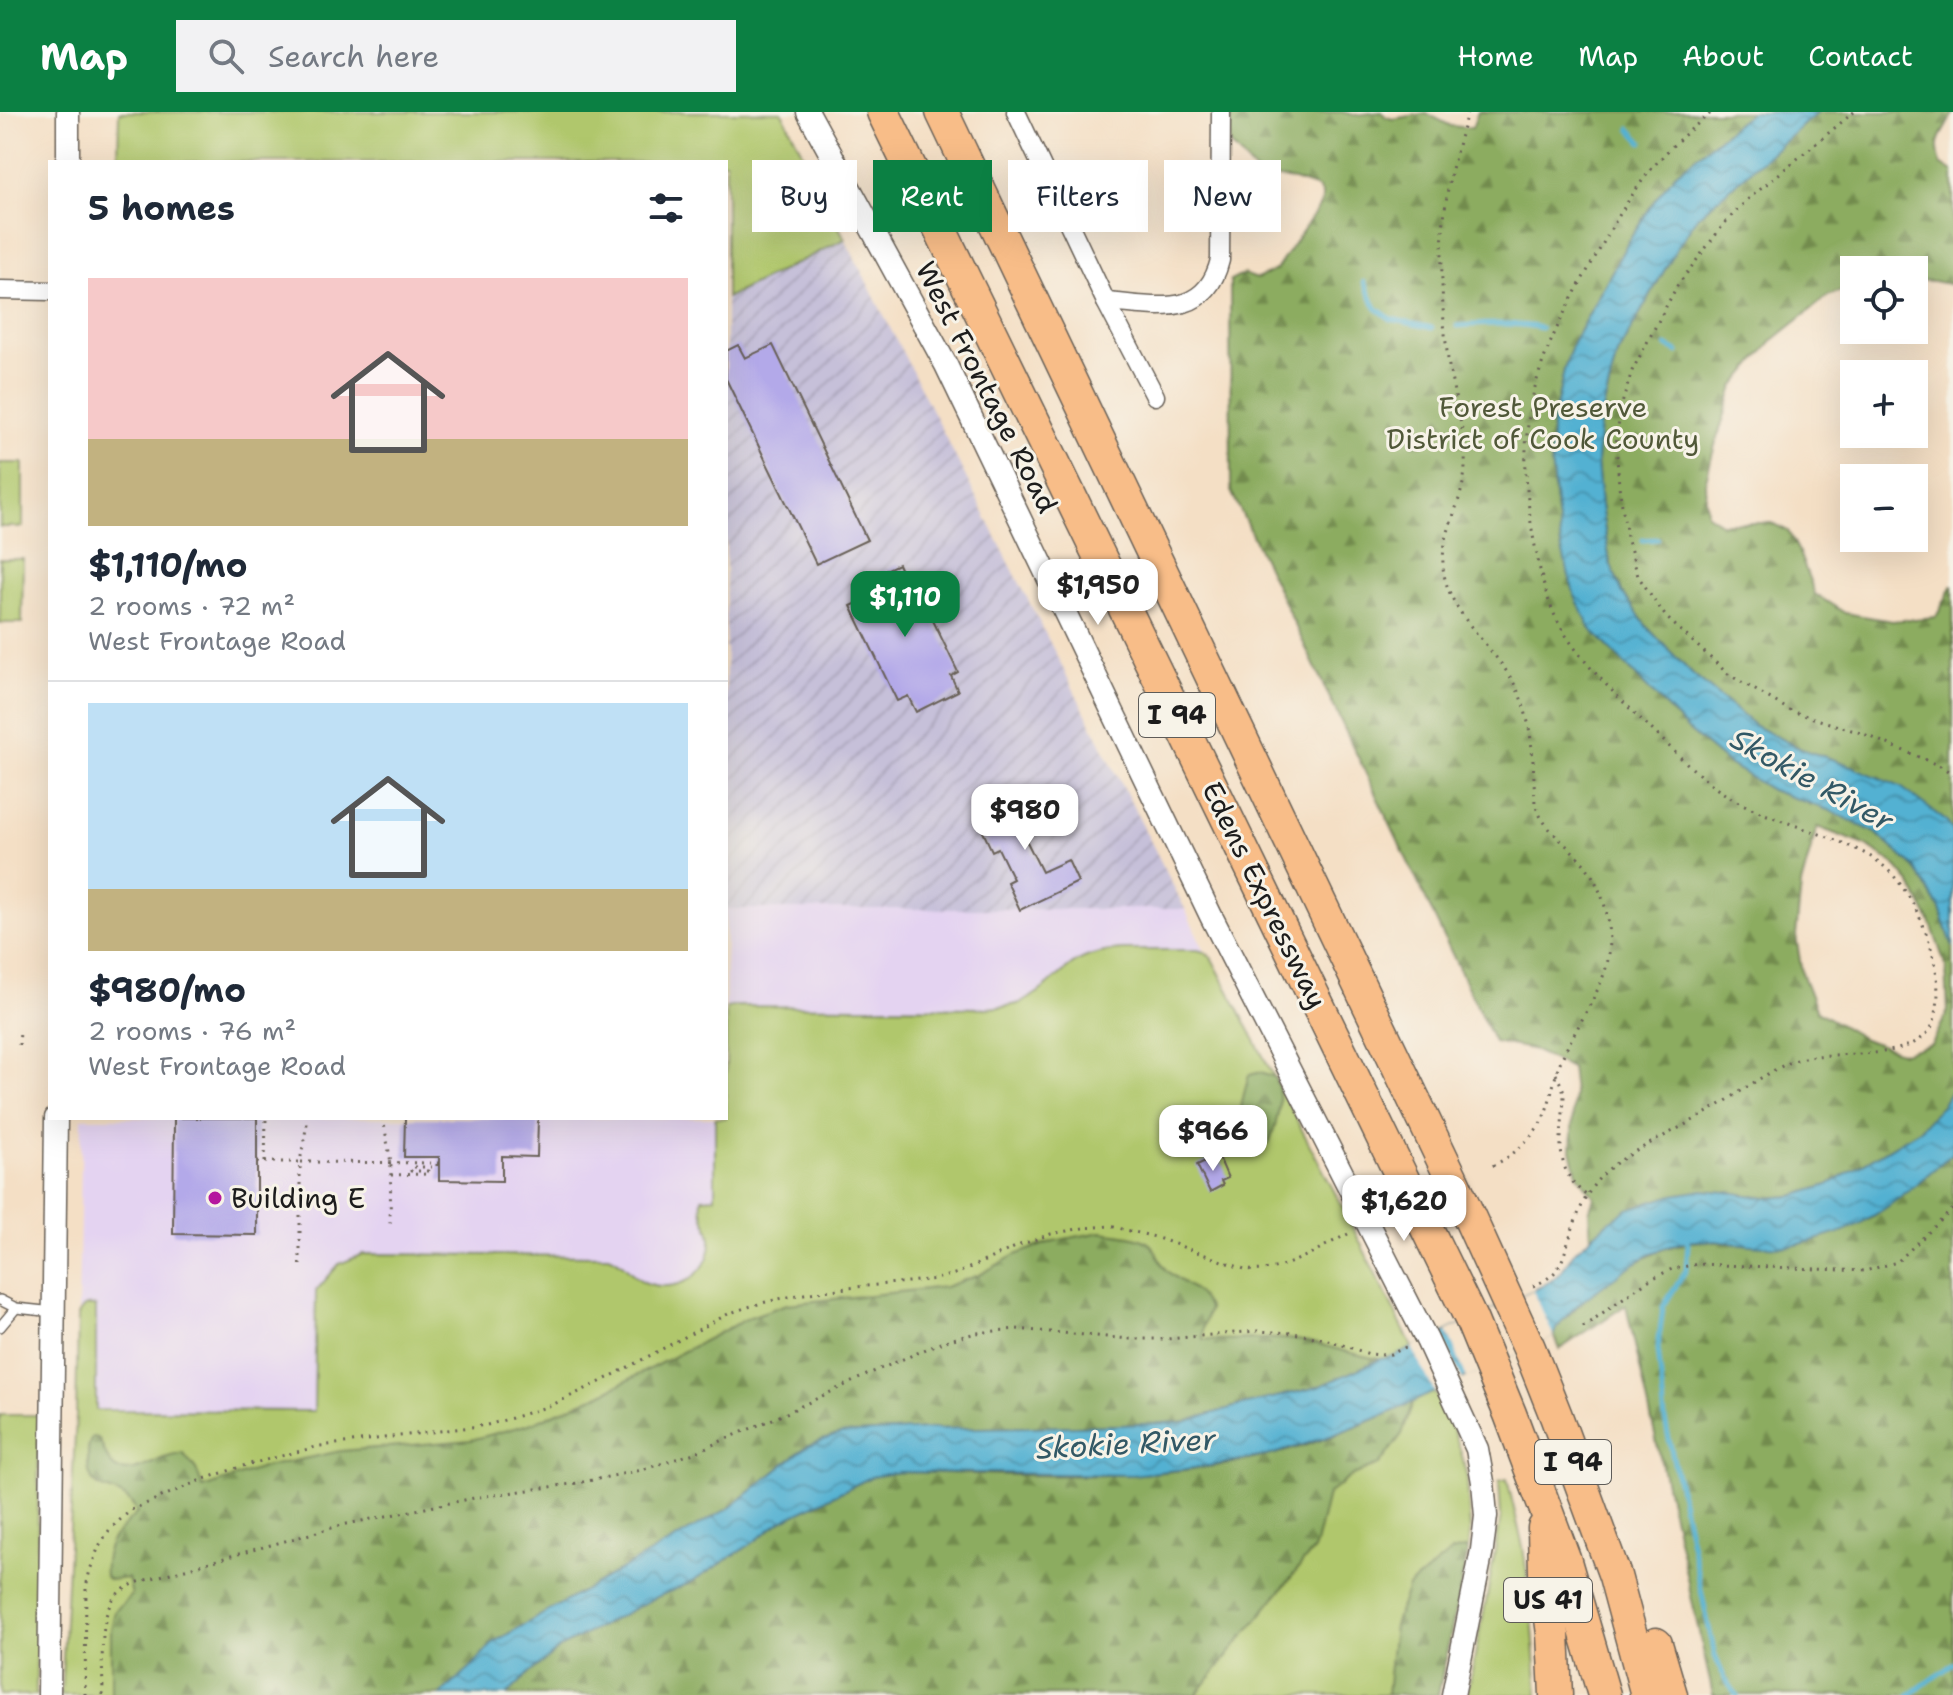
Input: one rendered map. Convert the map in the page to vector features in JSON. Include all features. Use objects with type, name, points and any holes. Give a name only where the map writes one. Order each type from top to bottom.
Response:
[{"type":"highway","name":"Edens Expressway","points":[[883,112],[1471,1319],[1564,1558],[1604,1695]]},
{"type":"highway","name":"Edens Expressway","points":[[942,112],[1438,1148],[1521,1294],[1529,1348],[1615,1576],[1647,1695]]},
{"type":"highway","name":"US 41","points":[[1544,1505],[1545,1573],[1553,1634],[1556,1695]]},
{"type":"highway","name":"US 41","points":[[1615,1576],[1647,1613],[1671,1695]]},
{"type":"street","points":[[68,112],[68,160]]},
{"type":"street","name":"West Frontage Road","points":[[808,112],[953,379],[1211,916],[1340,1167],[1418,1343],[1449,1387],[1477,1449],[1486,1516],[1453,1695]]},
{"type":"street","points":[[1016,112],[1106,302],[1155,396]]},
{"type":"street","points":[[1106,302],[1174,307],[1198,298],[1210,287],[1220,260],[1221,112]]},
{"type":"street","points":[[0,290],[48,291]]},
{"type":"street","points":[[49,1695],[56,1120]]},
{"type":"lane","points":[[0,1300],[16,1308],[54,1312]]},
{"type":"lane","points":[[0,1327],[16,1308]]},
{"type":"path","points":[[1467,112],[1447,194],[1444,228],[1443,299],[1448,358],[1466,463],[1463,491],[1445,545],[1444,575],[1449,592],[1460,610],[1513,681],[1528,726],[1535,804],[1539,815],[1590,871],[1600,891],[1609,928],[1607,964],[1556,1073],[1540,1124],[1516,1151],[1492,1166]]},
{"type":"path","points":[[1521,1294],[1545,1280],[1560,1266],[1586,1195],[1596,1180],[1615,1164],[1798,1059],[1877,1053],[1920,1040],[1932,1027],[1940,1006],[1942,988],[1939,965],[1931,938],[1900,881],[1882,864],[1859,850],[1772,818],[1713,786],[1617,696],[1578,651],[1560,627],[1541,576],[1526,486],[1528,420],[1539,373],[1555,330],[1628,199],[1664,155],[1712,112]]},
{"type":"path","points":[[1854,112],[1746,201],[1724,224],[1677,286],[1632,371],[1621,407],[1616,442],[1619,486],[1627,537],[1638,576],[1666,617],[1728,674],[1791,711],[1864,734],[1953,774]]},
{"type":"path","points":[[19,1045],[20,1032]]},
{"type":"path","points":[[1556,1073],[1564,1096],[1561,1157],[1574,1185],[1586,1195]]},
{"type":"path","points":[[265,1162],[266,1120]]},
{"type":"path","points":[[300,1265],[300,1162],[308,1120]]},
{"type":"path","points":[[383,1120],[391,1163],[390,1226]]},
{"type":"path","points":[[257,1162],[438,1163],[437,1167],[411,1167],[411,1171],[428,1171],[428,1174],[391,1175]]},
{"type":"path","points":[[1583,1327],[1647,1281],[1672,1269],[1698,1264],[1865,1271],[1897,1262],[1953,1209]]},
{"type":"path","points":[[85,1695],[83,1588],[99,1546],[110,1529],[131,1510],[201,1480],[320,1446],[462,1429],[512,1418],[552,1405],[728,1314],[750,1306],[788,1296],[947,1276],[1051,1234],[1110,1226],[1127,1229],[1247,1270],[1262,1272],[1280,1267],[1348,1234]]},
{"type":"path","points":[[103,1695],[104,1634],[108,1611],[114,1598],[135,1583],[342,1525],[479,1497],[642,1470],[691,1454],[945,1341],[976,1333],[1016,1329],[1130,1339],[1256,1331],[1293,1333],[1381,1355],[1418,1343]]},
{"type":"shaded area","points":[[845,239],[1185,909],[728,909],[728,297]]},
{"type":"shaded area","points":[[728,909],[1185,909],[1205,952],[1197,950],[1121,1017],[728,1013]]},
{"type":"shaded area","points":[[82,1120],[718,1120],[716,1290],[324,1416],[76,1416]]},
{"type":"green space","points":[[119,112],[782,112],[806,160],[752,160],[752,232],[842,232],[845,239],[728,297],[728,160],[118,160]]},
{"type":"green space","name":"Forest Preserve District of Cook County","points":[[1231,112],[1342,112],[1354,115],[1382,112],[1393,119],[1426,113],[1451,126],[1472,128],[1478,112],[1751,112],[1675,174],[1628,242],[1573,343],[1552,426],[1551,462],[1561,546],[1590,628],[1687,729],[1726,762],[1771,790],[1831,811],[1876,833],[1915,868],[1940,909],[1953,947],[1953,1088],[1918,1131],[1828,1185],[1793,1196],[1766,1198],[1703,1190],[1607,1223],[1591,1237],[1589,1212],[1594,1197],[1577,1174],[1571,1150],[1574,1093],[1571,1068],[1531,1049],[1494,1042],[1231,491],[1230,281],[1244,274],[1257,279],[1276,270],[1322,202],[1318,188],[1281,178],[1281,160],[1244,160],[1230,144]],"holes":[[[1817,827],[1865,845],[1894,864],[1910,883],[1930,921],[1946,967],[1948,1011],[1932,1044],[1903,1053],[1864,1039],[1817,1011],[1802,973],[1796,936],[1801,885]]]},
{"type":"green space","points":[[1818,112],[1953,112],[1938,147],[1941,164],[1953,172],[1953,285],[1928,281],[1928,256],[1840,256],[1840,291],[1828,296],[1773,340],[1734,387],[1705,483],[1707,514],[1721,523],[1772,523],[1788,531],[1815,594],[1845,613],[1892,621],[1936,617],[1953,585],[1953,831],[1946,821],[1844,763],[1801,749],[1755,726],[1693,675],[1647,627],[1622,592],[1610,563],[1601,505],[1597,462],[1600,422],[1617,354],[1698,216]]},
{"type":"green space","points":[[0,463],[23,463],[23,527],[0,527]]},
{"type":"green space","points":[[0,559],[23,559],[22,623],[0,623]]},
{"type":"green space","points":[[1197,950],[1211,957],[1344,1210],[1452,1427],[1467,1478],[1470,1531],[1438,1695],[61,1695],[76,1416],[78,1315],[84,1308],[96,1307],[96,1410],[314,1411],[316,1291],[339,1264],[363,1254],[609,1256],[644,1282],[668,1286],[679,1284],[698,1273],[709,1253],[710,1232],[703,1214],[702,1198],[715,1197],[715,1120],[728,1120],[728,1008],[1010,1006],[1036,994],[1081,959],[1101,953]]},
{"type":"green space","points":[[1261,1072],[1274,1077],[1279,1093],[1279,1110],[1269,1143],[1254,1146],[1243,1132],[1241,1114],[1249,1075]]},
{"type":"green space","points":[[1953,1153],[1953,1695],[1713,1695],[1626,1305],[1560,1349],[1554,1336],[1558,1325],[1588,1296],[1627,1267],[1663,1249],[1687,1242],[1751,1244],[1870,1219]]},
{"type":"green space","points":[[1101,1232],[1133,1237],[1150,1244],[1167,1271],[1199,1295],[1209,1309],[1203,1339],[1296,1340],[1381,1359],[1318,1387],[1184,1422],[840,1434],[807,1446],[731,1507],[494,1642],[471,1668],[440,1695],[111,1695],[111,1629],[115,1611],[132,1595],[128,1578],[110,1580],[105,1577],[106,1556],[112,1540],[137,1513],[124,1497],[92,1480],[88,1454],[93,1437],[98,1438],[115,1468],[121,1470],[136,1469],[183,1453],[196,1469],[203,1488],[265,1467],[341,1451],[471,1440],[529,1424],[601,1394],[750,1317],[787,1304],[945,1287],[1054,1241]]},
{"type":"green space","points":[[1413,1402],[1402,1434],[1379,1465],[1353,1475],[1328,1494],[1315,1548],[1196,1695],[507,1695],[561,1647],[654,1598],[692,1582],[783,1520],[871,1477],[899,1472],[1085,1476],[1178,1471],[1270,1455],[1307,1445]]},
{"type":"green space","points":[[0,1415],[39,1415],[36,1695],[0,1695]]},
{"type":"green space","points":[[1507,1479],[1523,1547],[1538,1695],[1467,1695],[1501,1517],[1499,1481]]},
{"type":"green space","points":[[1468,1548],[1438,1695],[1387,1695],[1394,1625],[1408,1587],[1451,1552]]},
{"type":"water","name":"Skokie River","points":[[1751,112],[1818,112],[1698,216],[1617,354],[1600,422],[1597,462],[1610,563],[1622,592],[1647,627],[1693,675],[1755,726],[1801,749],[1901,787],[1946,821],[1953,831],[1953,947],[1940,909],[1915,868],[1876,833],[1831,811],[1771,790],[1726,762],[1687,729],[1590,628],[1574,594],[1561,546],[1551,462],[1552,426],[1573,343],[1628,242],[1675,174]]},
{"type":"water","name":"Skokie River","points":[[1953,1088],[1953,1153],[1894,1202],[1844,1231],[1790,1246],[1699,1241],[1663,1249],[1630,1266],[1580,1303],[1567,1315],[1554,1336],[1385,1415],[1271,1455],[1205,1467],[1132,1475],[899,1472],[871,1477],[783,1520],[692,1582],[654,1598],[561,1647],[507,1695],[440,1695],[471,1668],[494,1642],[731,1507],[807,1446],[840,1434],[1184,1422],[1318,1387],[1381,1359],[1395,1356],[1542,1286],[1561,1272],[1574,1252],[1628,1209],[1673,1195],[1703,1190],[1766,1198],[1793,1196],[1828,1185],[1918,1131]]},
{"type":"pier","points":[[1533,1290],[1554,1337],[1467,1378],[1447,1331]]},
{"type":"pier","points":[[1440,1334],[1463,1380],[1435,1393],[1412,1347]]},
{"type":"building","points":[[738,345],[745,358],[773,345],[867,540],[816,564],[728,383],[728,350]]},
{"type":"building","points":[[898,564],[905,580],[912,577],[958,672],[951,676],[958,691],[916,712],[908,696],[897,701],[851,606],[862,601],[854,585]]},
{"type":"building","points":[[1036,794],[1049,821],[1023,834],[1042,872],[1068,860],[1078,882],[1020,910],[1007,882],[1013,879],[998,848],[992,851],[978,821]]},
{"type":"building","name":"Building E","points":[[174,1120],[257,1120],[257,1235],[173,1234]]},
{"type":"building","points":[[405,1120],[538,1120],[537,1157],[502,1156],[502,1181],[439,1180],[439,1157],[404,1157]]},
{"type":"building","points":[[1218,1155],[1228,1178],[1221,1181],[1223,1185],[1210,1192],[1197,1165]]},
{"type":"waterway","points":[[1630,129],[1642,142]]},
{"type":"waterway","points":[[1364,282],[1376,308],[1391,319],[1432,328]]},
{"type":"waterway","points":[[1457,326],[1510,324],[1541,328]]},
{"type":"waterway","points":[[1667,346],[1678,352]]},
{"type":"waterway","points":[[1643,540],[1658,539]]},
{"type":"waterway","points":[[1684,1235],[1688,1244],[1686,1270],[1663,1307],[1658,1348],[1665,1420],[1715,1656],[1725,1679],[1737,1695]]},
{"type":"waterway","points":[[1909,1695],[1953,1664]]},
{"type":"place","name":"Building E","points":[[215,1198]]}]
